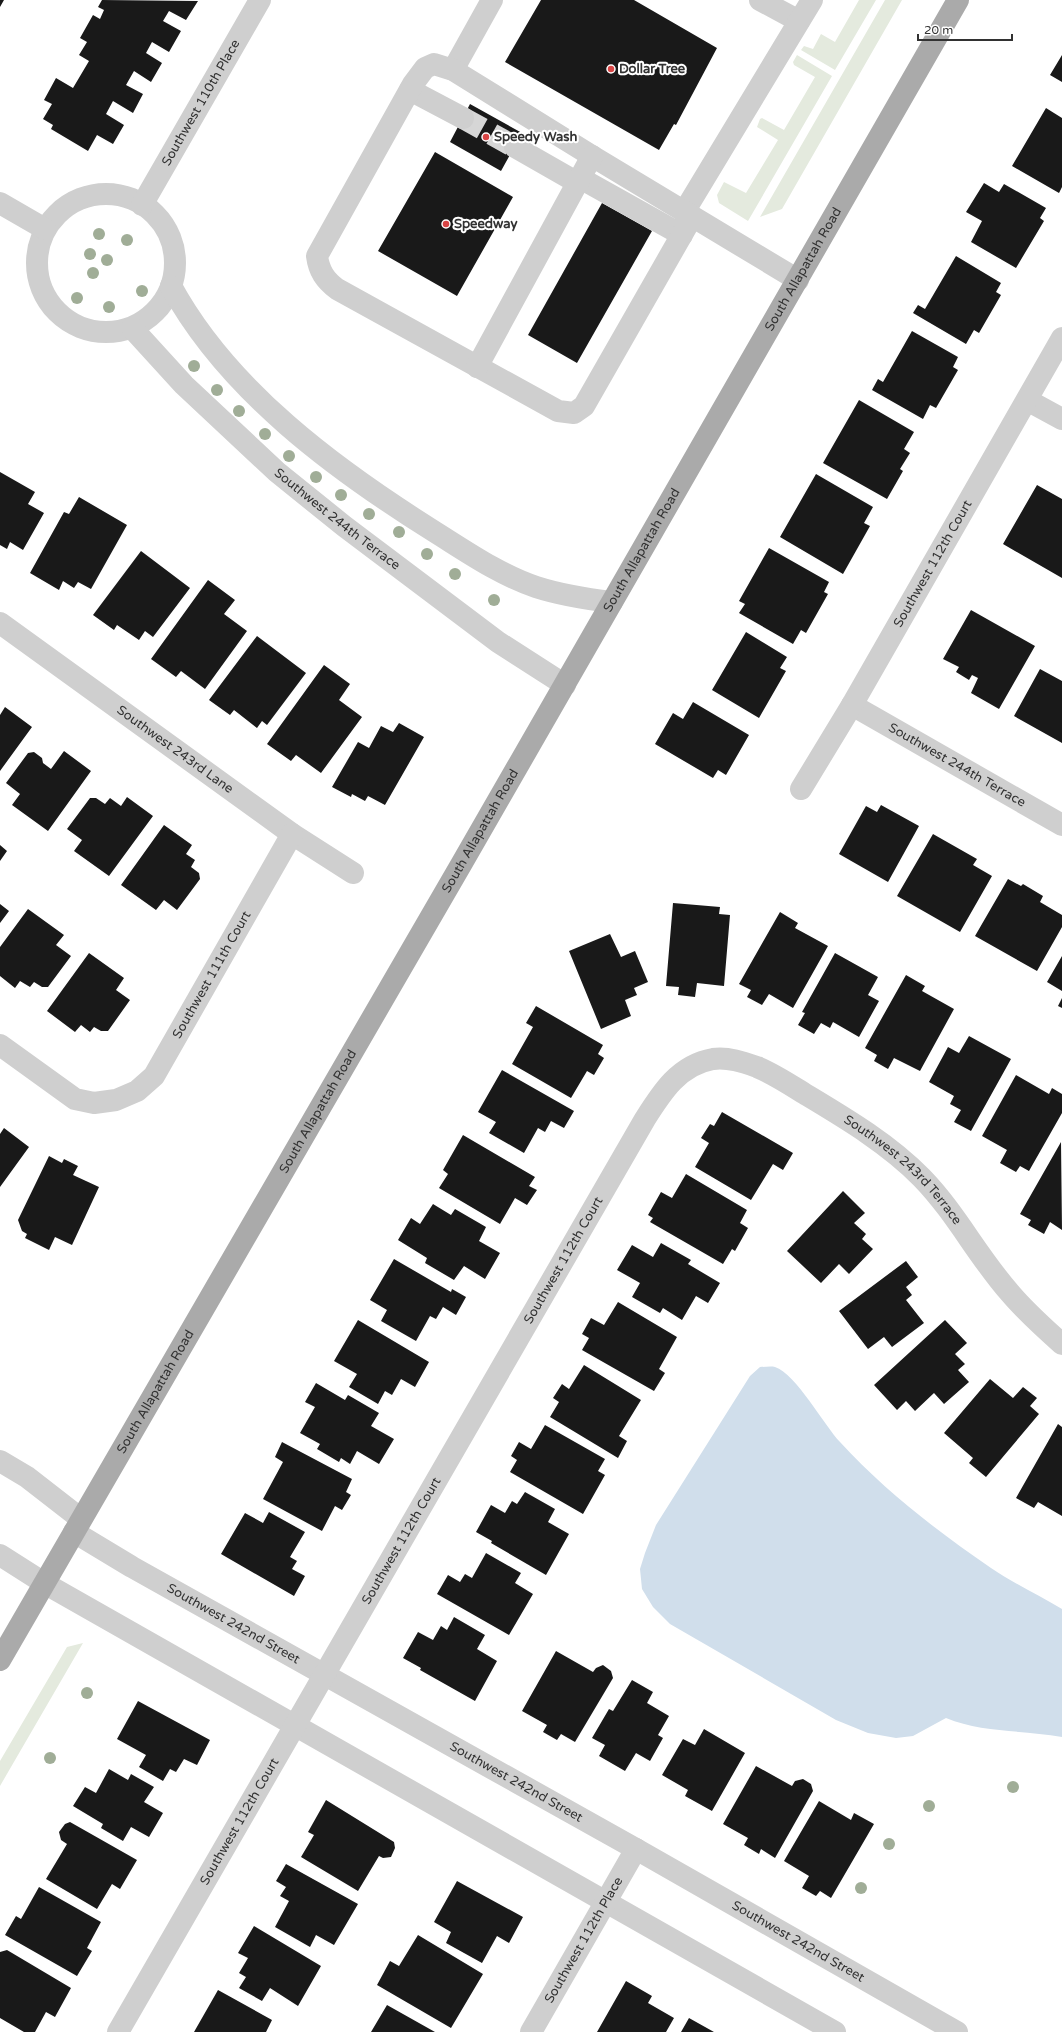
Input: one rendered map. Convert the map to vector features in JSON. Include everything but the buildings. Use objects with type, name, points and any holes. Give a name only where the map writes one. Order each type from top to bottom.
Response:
[{"type":"main road","name":"South Allapattah Road","points":[[0,1660],[565,685],[958,0]]},
{"type":"street","name":"Southwest 110th Place","points":[[142,205],[260,0]]},
{"type":"street","points":[[453,70],[492,0]]},
{"type":"street","points":[[760,0],[799,22]]},
{"type":"street","points":[[686,221],[592,156],[453,70],[439,65],[429,66],[422,71],[317,256],[321,273],[328,282],[337,289],[558,411],[574,413],[584,406],[686,221],[812,0]]},
{"type":"street","points":[[410,90],[463,118]]},
{"type":"street","points":[[514,147],[579,180],[686,221],[798,280]]},
{"type":"street","points":[[477,367],[592,156]]},
{"type":"street","points":[[108,194],[132,198],[142,205],[152,212],[164,226],[174,248],[175,272],[168,295],[153,315],[132,328],[108,333],[84,329],[61,317],[46,298],[37,276],[36,252],[45,229],[63,208],[84,197],[108,194]]},
{"type":"street","points":[[0,203],[45,229]]},
{"type":"street","points":[[171,286],[184,311],[207,344],[262,401],[321,455],[366,488],[461,549],[513,578],[561,595],[612,602]]},
{"type":"street","name":"Southwest 244th Terrace","points":[[132,328],[184,385],[277,472],[344,526],[498,642],[565,685]]},
{"type":"street","name":"Southwest 112th Court","points":[[801,789],[852,705],[1062,338]]},
{"type":"street","points":[[1027,400],[1062,419]]},
{"type":"street","name":"Southwest 243rd Lane","points":[[0,623],[292,834],[353,873]]},
{"type":"street","name":"Southwest 244th Terrace","points":[[852,705],[1062,825]]},
{"type":"street","name":"Southwest 111th Court","points":[[0,1045],[75,1099],[94,1102],[116,1100],[137,1091],[154,1076],[292,834]]},
{"type":"street","name":"Southwest 243rd Terrace","points":[[700,1063],[714,1059],[726,1059],[759,1068],[828,1108],[897,1156],[921,1177],[941,1199],[1009,1293],[1038,1323],[1062,1344]]},
{"type":"street","name":"Southwest 112th Court","points":[[118,2032],[297,1725],[645,1119],[659,1096],[674,1079],[686,1069],[700,1063]]},
{"type":"street","name":"Southwest 242nd Street","points":[[0,1461],[27,1477],[78,1526],[132,1567],[326,1674],[958,2032]]},
{"type":"street","points":[[0,1555],[44,1583],[297,1725],[834,2032]]},
{"type":"street","name":"Southwest 112th Place","points":[[531,2032],[636,1849]]},
{"type":"shaded area","points":[[859,0],[876,0],[835,70],[801,50],[804,46],[813,49],[821,34],[835,42]]},
{"type":"shaded area","points":[[885,0],[902,0],[782,209],[760,217]]},
{"type":"shaded area","points":[[797,55],[832,76],[748,221],[719,203],[717,195],[724,182],[746,193],[778,140],[757,127],[760,119],[762,118],[784,130],[815,77],[794,65],[793,62]]},
{"type":"shaded area","points":[[83,1643],[0,1786],[0,1761],[67,1647]]},
{"type":"water","points":[[760,1367],[775,1367],[792,1379],[840,1442],[893,1494],[912,1510],[991,1568],[1062,1609],[1062,1737],[989,1729],[960,1723],[946,1718],[913,1736],[896,1738],[868,1733],[836,1720],[670,1624],[653,1607],[642,1589],[640,1569],[656,1525],[750,1376]]},
{"type":"tunnel","points":[[463,118],[515,147]]},
{"type":"place","name":"Dollar Tree","points":[[611,69]]},
{"type":"place","name":"Speedy Wash","points":[[486,137]]},
{"type":"place","name":"Speedway","points":[[446,224]]}]
